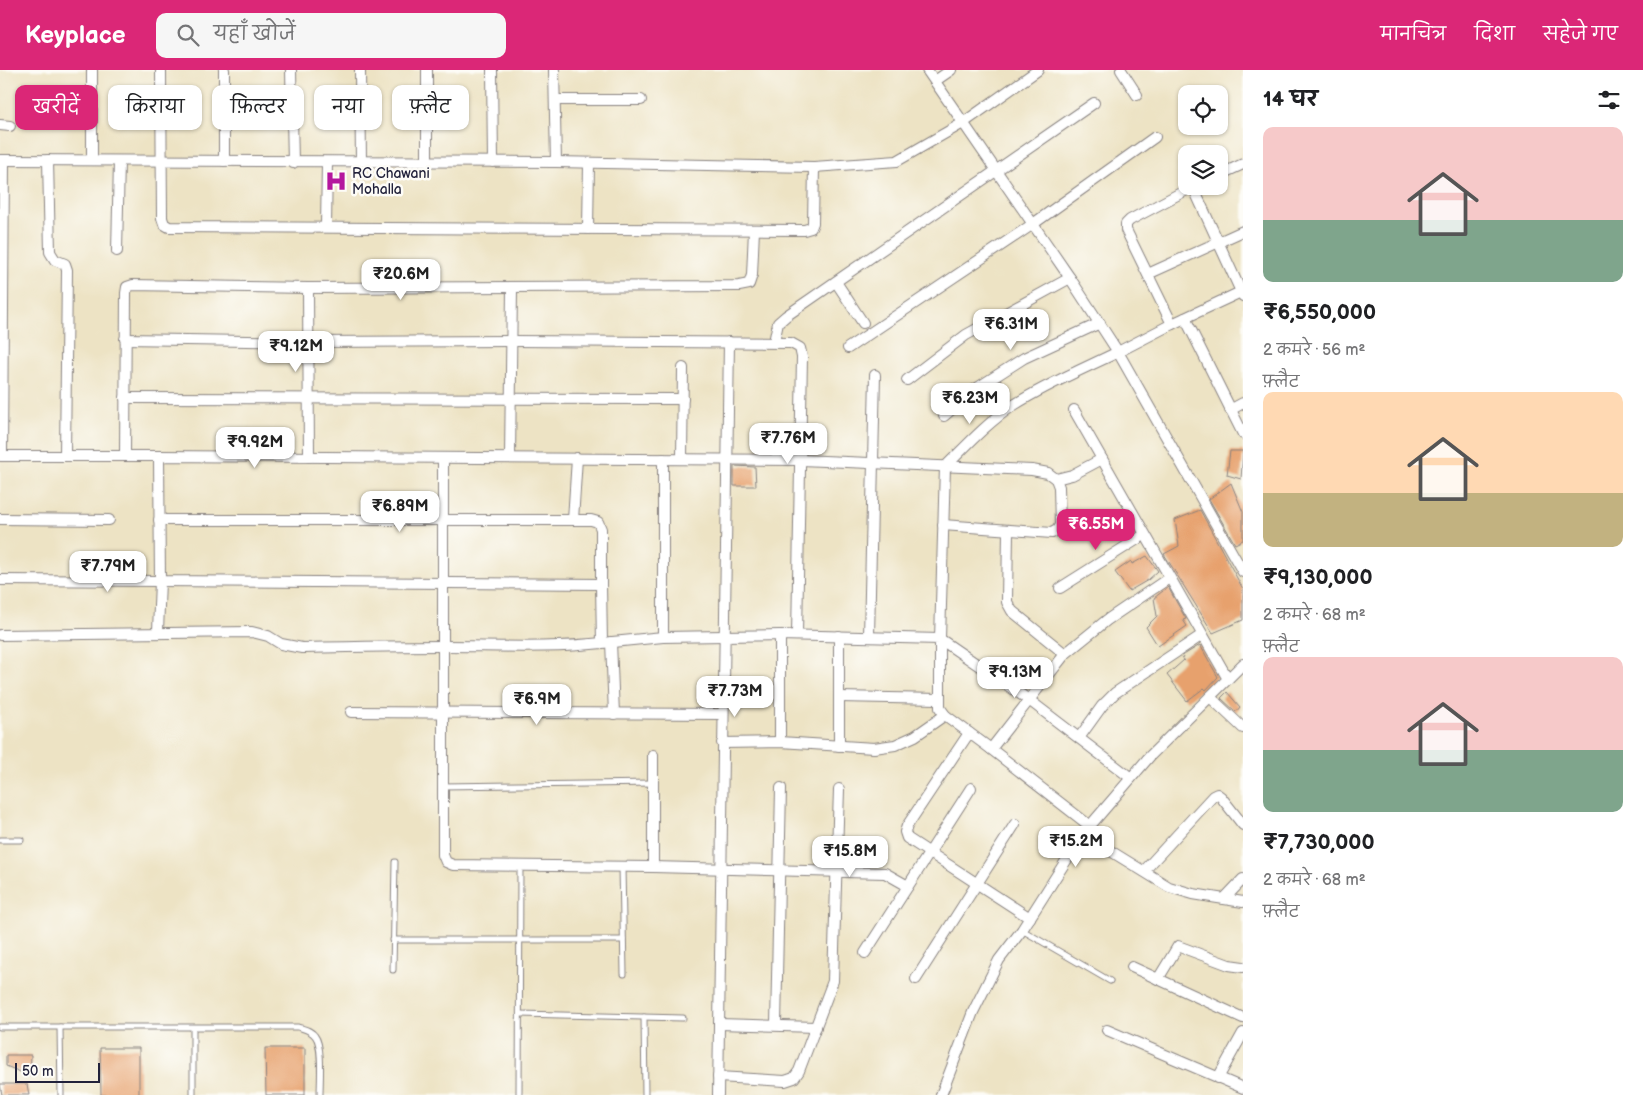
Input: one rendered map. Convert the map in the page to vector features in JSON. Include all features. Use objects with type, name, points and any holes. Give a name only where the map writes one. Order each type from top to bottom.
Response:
[{"type":"street","points":[[92,70],[92,160]]},
{"type":"street","points":[[161,70],[162,218],[164,224],[169,227],[804,230],[811,228],[814,215],[814,166]]},
{"type":"street","points":[[224,70],[224,161]]},
{"type":"street","points":[[291,70],[293,163]]},
{"type":"street","points":[[360,70],[361,162]]},
{"type":"street","points":[[427,162],[428,70]]},
{"type":"street","points":[[492,70],[493,162]]},
{"type":"street","points":[[554,70],[556,162]]},
{"type":"street","points":[[927,70],[1100,323],[1243,572]]},
{"type":"street","points":[[935,81],[951,70]]},
{"type":"street","points":[[943,525],[1052,533],[1057,530],[1060,524],[1059,487],[1056,479],[1048,473],[1032,470],[872,462],[682,458],[1,456],[2,160],[293,163],[556,162],[814,166],[897,161],[963,122],[1038,70]]},
{"type":"street","points":[[1122,70],[1137,95]]},
{"type":"street","points":[[555,100],[641,100]]},
{"type":"street","points":[[774,342],[778,323],[1094,103]]},
{"type":"street","points":[[848,348],[1033,224],[1155,137]]},
{"type":"street","points":[[48,160],[50,252],[55,260],[65,264],[67,270],[65,456]]},
{"type":"street","points":[[117,251],[119,161]]},
{"type":"street","points":[[326,228],[327,162]]},
{"type":"street","points":[[588,229],[590,163]]},
{"type":"street","points":[[1228,171],[1243,164]]},
{"type":"street","points":[[1172,324],[1126,230],[1126,224],[1130,220],[1178,195]]},
{"type":"street","points":[[1196,195],[1242,293],[1172,324],[1047,386],[1013,406],[983,430],[945,467],[939,699],[940,708],[945,715],[991,749],[1086,830],[1144,872],[1169,887],[1193,894],[1243,902]]},
{"type":"street","points":[[125,456],[127,287],[133,285],[308,288],[739,286],[749,284],[752,275],[754,230]]},
{"type":"street","points":[[1148,274],[1243,231]]},
{"type":"street","points":[[908,380],[966,335],[1070,278]]},
{"type":"street","points":[[836,282],[863,323]]},
{"type":"street","points":[[308,288],[309,457]]},
{"type":"street","points":[[510,458],[512,288]]},
{"type":"street","points":[[1185,318],[1243,434]]},
{"type":"street","points":[[944,416],[974,390],[1017,362],[1100,323]]},
{"type":"street","points":[[126,339],[309,342],[791,343],[800,348],[802,357],[798,634]]},
{"type":"street","points":[[718,1095],[722,714],[725,636],[729,342]]},
{"type":"street","points":[[682,458],[683,368]]},
{"type":"street","points":[[869,636],[875,375]]},
{"type":"street","points":[[125,398],[683,398]]},
{"type":"street","points":[[1230,410],[1243,403]]},
{"type":"street","points":[[1074,410],[1228,679]]},
{"type":"street","points":[[158,631],[160,581],[159,456]]},
{"type":"street","points":[[444,458],[442,786],[443,855],[446,862],[453,865],[622,866],[885,873],[908,886]]},
{"type":"street","points":[[573,520],[577,458]]},
{"type":"street","points":[[663,459],[663,637]]},
{"type":"street","points":[[1056,479],[1072,475],[1102,459]]},
{"type":"street","points":[[0,519],[109,520]]},
{"type":"street","points":[[159,520],[573,520],[598,522],[601,529],[601,584],[614,714]]},
{"type":"street","points":[[1008,530],[1007,602],[1012,611],[1065,654]]},
{"type":"street","points":[[1060,588],[1144,535]]},
{"type":"street","points":[[991,749],[1065,654],[1107,620],[1169,578]]},
{"type":"street","points":[[0,580],[601,584]]},
{"type":"street","points":[[0,635],[158,631],[252,632],[268,636],[281,644],[302,648],[444,646],[545,648],[663,637],[780,634],[940,639],[1029,700],[1132,778]]},
{"type":"street","points":[[780,634],[780,742]]},
{"type":"street","points":[[1079,738],[1102,706],[1115,693],[1202,635]]},
{"type":"street","points":[[839,636],[839,746]]},
{"type":"street","points":[[941,1095],[973,1012],[999,960],[1022,930],[1086,830],[1132,778],[1243,664]]},
{"type":"street","points":[[839,697],[939,699]]},
{"type":"street","points":[[1210,697],[1243,728]]},
{"type":"street","points":[[351,712],[722,714]]},
{"type":"street","points":[[722,743],[780,742],[874,748],[896,745],[915,736],[945,715]]},
{"type":"street","points":[[969,733],[906,826],[905,832],[908,838],[1030,918]]},
{"type":"street","points":[[653,755],[653,867]]},
{"type":"street","points":[[776,1025],[781,788]]},
{"type":"street","points":[[865,952],[971,788]]},
{"type":"street","points":[[718,1077],[785,1081],[794,1078],[816,1027],[833,981],[838,872],[839,790]]},
{"type":"street","points":[[1144,872],[1213,796],[1217,794],[1243,825]]},
{"type":"street","points":[[916,979],[1015,824]]},
{"type":"street","points":[[1224,899],[1243,879]]},
{"type":"street","points":[[1158,979],[1175,948],[1178,946],[1229,965],[1243,967]]},
{"type":"street","points":[[1132,967],[1243,1018]]},
{"type":"street","points":[[719,1024],[816,1027]]},
{"type":"street","points":[[1108,1030],[1243,1088]]},
{"type":"street","points":[[1218,1078],[1243,1033]]},
{"type":"lane","points":[[442,786],[653,783]]},
{"type":"lane","points":[[0,840],[21,840]]},
{"type":"lane","points":[[393,970],[395,862]]},
{"type":"lane","points":[[519,1095],[520,866]]},
{"type":"lane","points":[[622,866],[624,974]]},
{"type":"lane","points":[[1022,930],[1110,981]]},
{"type":"lane","points":[[393,940],[623,940]]},
{"type":"lane","points":[[520,1014],[682,1018]]},
{"type":"lane","points":[[644,1017],[645,1095]]},
{"type":"lane","points":[[0,1027],[298,1027],[308,1030],[315,1036],[319,1045],[320,1095]]},
{"type":"lane","points":[[60,1027],[61,1095]]},
{"type":"lane","points":[[193,1028],[193,1095]]},
{"type":"building","points":[[1230,451],[1243,451],[1241,479],[1227,475]]},
{"type":"building","points":[[734,466],[755,467],[756,486],[734,486]]},
{"type":"building","points":[[1231,483],[1243,512],[1243,540],[1235,544],[1209,499]]},
{"type":"building","points":[[1200,510],[1243,589],[1243,620],[1213,633],[1164,554],[1179,546],[1175,520]]},
{"type":"building","points":[[1147,556],[1158,571],[1148,580],[1129,591],[1115,572],[1131,561],[1132,564]]},
{"type":"building","points":[[1168,587],[1186,619],[1183,620],[1187,626],[1158,646],[1146,627],[1157,616],[1154,598]]},
{"type":"building","points":[[1200,645],[1218,677],[1206,690],[1204,688],[1187,701],[1167,675],[1184,660],[1182,656]]},
{"type":"building","points":[[1227,692],[1240,707],[1236,712],[1221,698]]},
{"type":"building","points":[[100,1048],[139,1048],[139,1095],[101,1095]]},
{"type":"building","points":[[265,1048],[305,1048],[305,1095],[266,1095]]},
{"type":"building","points":[[6,1055],[31,1055],[30,1076],[6,1066]]},
{"type":"building","points":[[0,1084],[27,1084],[29,1095],[2,1095]]},
{"type":"place","name":"RC Chawani Mohalla","points":[[336,181]]}]
